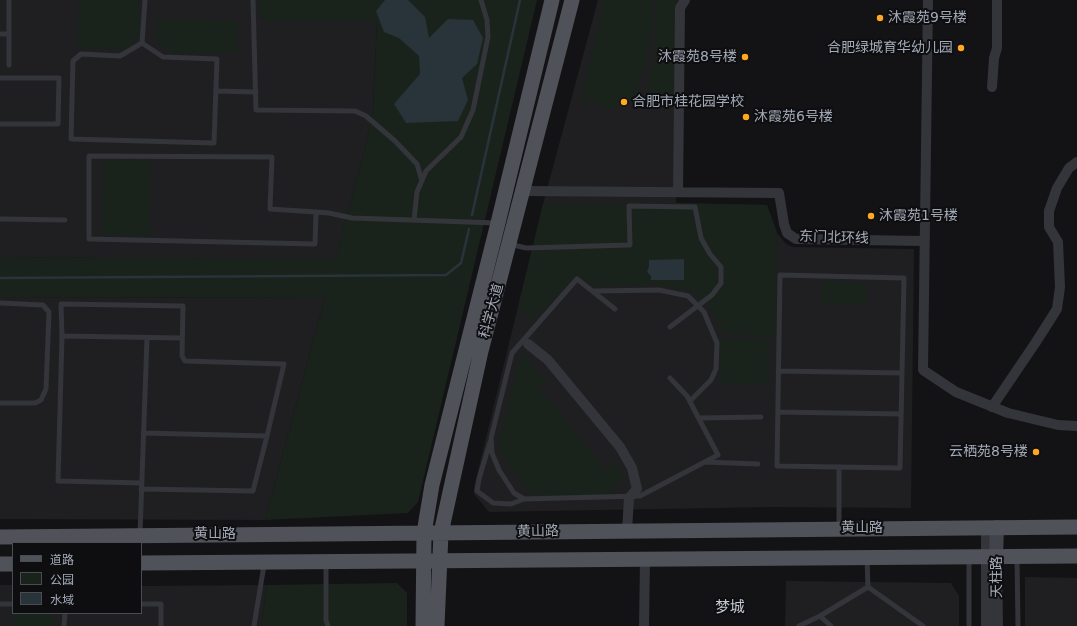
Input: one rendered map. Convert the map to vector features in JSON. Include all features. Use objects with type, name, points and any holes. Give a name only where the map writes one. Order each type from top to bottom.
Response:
[{"type":"main road","name":"科学大道","points":[[423,626],[424,533],[432,485],[552,0]]},
{"type":"main road","name":"科学大道","points":[[437,626],[438,560],[441,533],[481,351],[572,0]]},
{"type":"main road","name":"天柱路","points":[[992,527],[992,557]]},
{"type":"main road","name":"黄山路","points":[[0,537],[140,534],[441,533],[1077,527]]},
{"type":"main road","name":"黄山路","points":[[142,563],[1077,556]]},
{"type":"main road","points":[[0,564],[12,564]]},
{"type":"street","points":[[523,191],[678,192],[680,8],[685,0]]},
{"type":"street","points":[[928,0],[923,370],[956,392],[1008,413],[1058,425],[1077,426]]},
{"type":"street","points":[[992,87],[994,58],[997,48],[996,0]]},
{"type":"street","points":[[992,407],[1057,309],[1060,287],[1058,242],[1049,227],[1049,211],[1057,188],[1069,168],[1077,162]]},
{"type":"street","name":"东门北环线","points":[[678,192],[779,193],[784,224],[788,233],[796,239],[924,241]]},
{"type":"street","points":[[528,344],[548,360],[620,447],[632,468],[637,489],[629,498],[627,531]]},
{"type":"street","name":"天柱路","points":[[987,626],[992,557]]},
{"type":"street","name":"天柱路","points":[[992,557],[997,626]]},
{"type":"street","points":[[644,626],[645,559]]},
{"type":"lane","points":[[9,0],[9,65]]},
{"type":"lane","points":[[142,44],[145,0]]},
{"type":"lane","points":[[253,0],[256,110],[355,111],[366,116],[395,141],[417,164],[422,181]]},
{"type":"lane","points":[[414,220],[417,192],[426,171],[461,137],[473,110],[488,37],[487,20],[481,0]]},
{"type":"lane","points":[[0,34],[9,34]]},
{"type":"lane","points":[[142,44],[163,57],[217,59],[214,143],[71,139],[73,61],[80,54],[120,56],[142,44]]},
{"type":"lane","points":[[0,78],[59,78],[58,124],[0,124]]},
{"type":"lane","points":[[216,91],[256,92]]},
{"type":"lane","points":[[316,212],[315,244],[89,238],[89,156],[272,157],[270,209],[316,212],[352,218],[498,223]]},
{"type":"lane","points":[[509,244],[526,248],[630,245],[629,206],[695,207],[701,238],[710,254],[721,267],[722,283],[712,295],[670,327]]},
{"type":"lane","points":[[0,219],[65,220]]},
{"type":"lane","points":[[780,275],[904,278],[902,373],[900,468],[777,466],[780,275]]},
{"type":"lane","points":[[615,309],[577,279],[512,353],[492,438],[479,479],[477,491],[493,504],[511,504],[524,499],[629,498],[640,496],[718,455],[690,401],[670,378]]},
{"type":"lane","points":[[592,291],[659,290],[688,296],[704,312],[717,343],[716,369],[712,380],[690,401]]},
{"type":"lane","points":[[0,303],[42,305],[49,312],[46,389],[40,400],[35,403],[0,403]]},
{"type":"lane","points":[[141,489],[253,491],[284,364],[185,361],[182,356],[183,306],[62,304],[58,481],[142,483]]},
{"type":"lane","points":[[62,336],[182,338]]},
{"type":"lane","points":[[140,534],[148,338]]},
{"type":"lane","points":[[778,371],[902,373]]},
{"type":"lane","points":[[778,412],[901,414]]},
{"type":"lane","points":[[699,418],[761,417]]},
{"type":"lane","points":[[143,433],[267,436]]},
{"type":"lane","points":[[492,438],[492,453],[499,470],[514,492],[524,499]]},
{"type":"lane","points":[[704,462],[758,464]]},
{"type":"lane","points":[[839,467],[839,529]]},
{"type":"lane","points":[[1017,556],[1018,626]]},
{"type":"lane","points":[[867,557],[868,587]]},
{"type":"lane","points":[[969,557],[969,626]]},
{"type":"lane","points":[[326,561],[326,620],[328,626]]},
{"type":"lane","points":[[254,626],[264,562]]},
{"type":"lane","points":[[799,626],[820,616],[868,587]]},
{"type":"lane","points":[[868,587],[919,625]]},
{"type":"lane","points":[[0,604],[12,604]]},
{"type":"lane","points":[[142,604],[161,604],[161,626]]},
{"type":"lane","points":[[64,614],[64,626]]},
{"type":"lane","points":[[820,616],[831,626]]},
{"type":"shaded area","points":[[0,0],[259,0],[259,14],[267,21],[377,21],[373,110],[364,152],[335,260],[0,257]]},
{"type":"shaded area","points":[[598,0],[679,0],[676,203],[767,205],[777,233],[786,244],[793,247],[914,249],[911,508],[772,507],[489,512],[474,494],[474,487],[543,204]]},
{"type":"shaded area","points":[[0,297],[325,298],[265,520],[0,519]]},
{"type":"shaded area","points":[[1025,577],[1077,578],[1077,626],[1025,626]]},
{"type":"shaded area","points":[[786,581],[951,583],[959,596],[959,626],[785,626]]},
{"type":"shaded area","points":[[0,585],[12,585],[12,614],[142,614],[142,586],[267,585],[261,626],[0,626]]},
{"type":"green space","points":[[79,0],[140,0],[139,39],[124,49],[78,48]]},
{"type":"green space","points":[[259,0],[537,0],[418,502],[408,513],[265,520],[325,298],[0,297],[0,257],[335,259],[364,152],[373,110],[377,21],[267,21],[259,14]]},
{"type":"green space","points":[[604,0],[650,0],[654,7],[653,27],[638,93],[627,106],[612,109],[598,106],[590,98],[588,104],[580,102]]},
{"type":"green space","points":[[656,0],[677,0],[674,108],[648,108],[649,65],[654,68]]},
{"type":"green space","points":[[157,20],[237,21],[237,53],[171,52],[156,40]]},
{"type":"green space","points":[[103,160],[151,160],[150,236],[102,235]]},
{"type":"green space","points":[[676,203],[767,205],[777,233],[775,336],[724,334],[710,307],[692,291],[655,285],[594,287],[577,274],[534,320],[518,308],[543,204]]},
{"type":"green space","points":[[822,281],[867,283],[866,305],[821,303]]},
{"type":"green space","points":[[767,338],[767,383],[721,384],[721,339]]},
{"type":"green space","points":[[525,354],[546,381],[539,387],[605,469],[614,462],[624,474],[610,495],[532,495],[497,449],[519,359]]},
{"type":"green space","points":[[397,583],[407,593],[407,626],[261,626],[267,585]]},
{"type":"green space","points":[[14,614],[53,614],[52,626],[14,626]]},
{"type":"water","points":[[385,0],[408,0],[425,17],[429,38],[448,19],[473,20],[483,38],[477,64],[462,78],[468,100],[458,121],[406,123],[394,104],[420,74],[419,56],[399,38],[384,32],[376,11]]},
{"type":"water","points":[[684,259],[684,280],[651,280],[651,276],[647,272],[649,260]]},
{"type":"waterway","points":[[472,215],[520,0]]},
{"type":"waterway","points":[[0,278],[446,275],[461,263],[469,229]]},
{"type":"place","name":"沐霞苑9号楼","points":[[880,18]]},
{"type":"place","name":"合肥绿城育华幼儿园","points":[[961,48]]},
{"type":"place","name":"沐霞苑8号楼","points":[[745,57]]},
{"type":"place","name":"合肥市桂花园学校","points":[[624,102]]},
{"type":"place","name":"沐霞苑6号楼","points":[[746,117]]},
{"type":"place","name":"沐霞苑1号楼","points":[[871,216]]},
{"type":"place","name":"云栖苑8号楼","points":[[1036,452]]},
{"type":"district","name":"梦城","points":[[730,608]]}]
